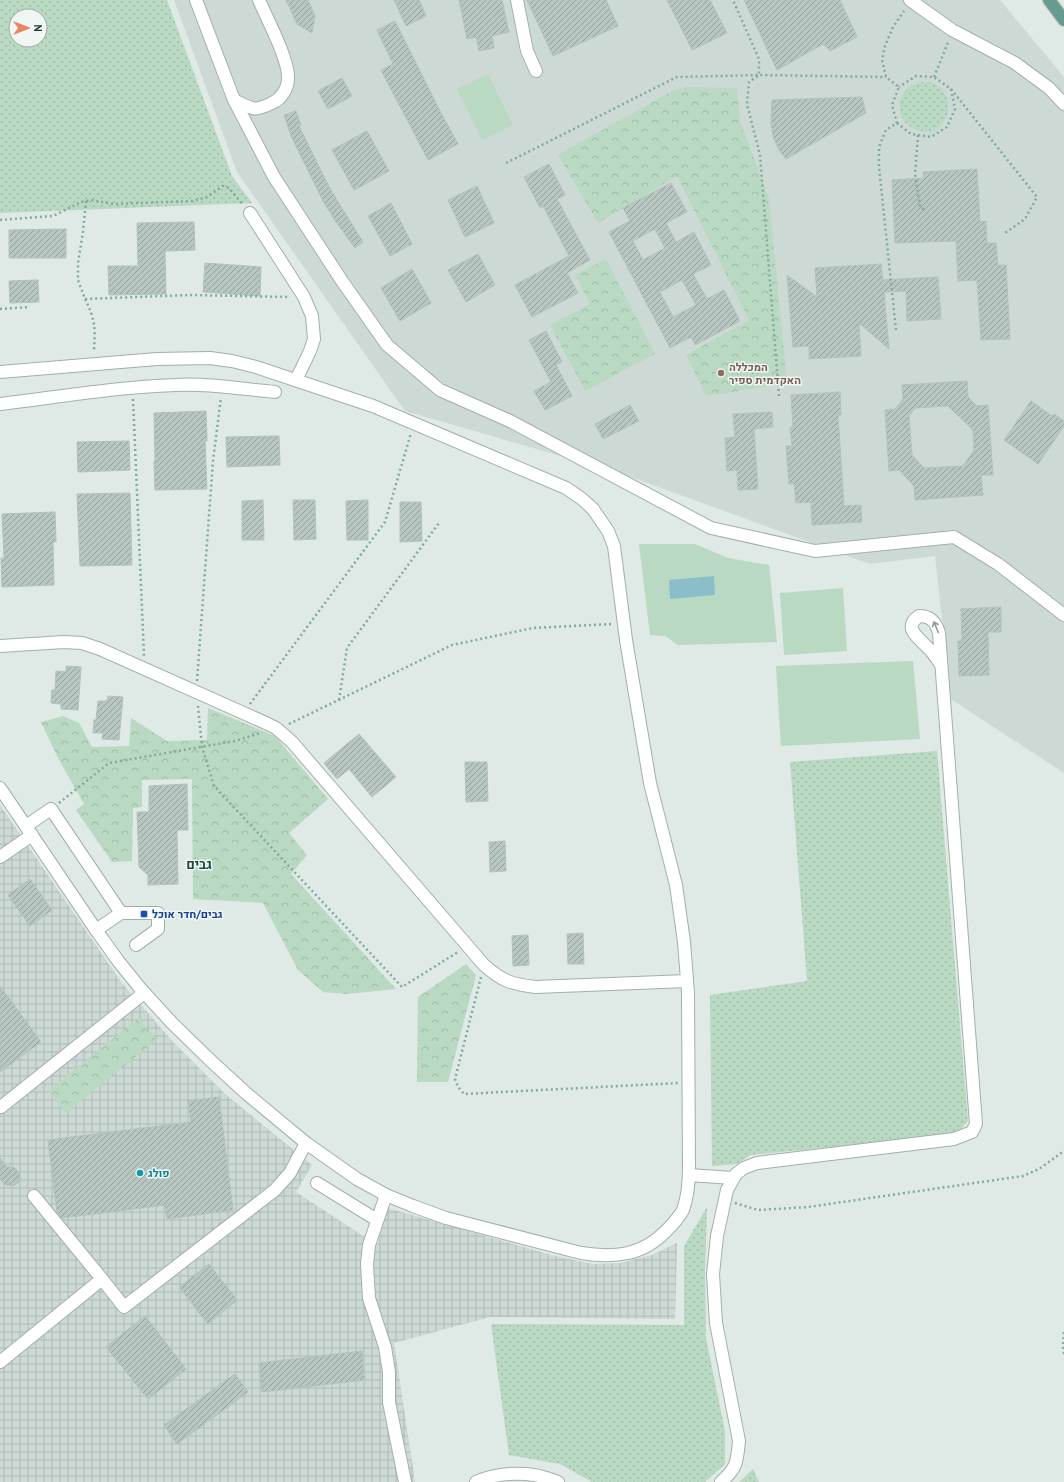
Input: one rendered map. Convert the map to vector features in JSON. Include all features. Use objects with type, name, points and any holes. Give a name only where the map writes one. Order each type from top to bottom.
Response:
[{"type":"main road","points":[[1049,0],[1064,20]]},
{"type":"street","points":[[196,0],[234,100],[274,177],[342,281],[387,345],[440,390],[510,421],[711,528],[814,551],[954,538],[998,564],[1064,615]]},
{"type":"street","points":[[234,100],[250,108],[260,109],[275,102],[284,93],[288,79],[287,64],[259,0]]},
{"type":"street","points":[[517,0],[527,51],[536,71]]},
{"type":"street","points":[[910,1],[952,30],[1015,63],[1049,88],[1064,104]]},
{"type":"street","points":[[250,213],[304,297],[312,316],[314,339],[296,380]]},
{"type":"street","points":[[0,372],[164,359],[210,358],[232,361],[296,380],[373,406],[566,488],[593,509],[608,531],[614,546],[624,624],[650,782],[676,885],[684,942],[687,981],[688,1175],[686,1198],[682,1211],[673,1225],[658,1240],[643,1248],[626,1254],[611,1256],[581,1253],[446,1218],[386,1195],[357,1179],[306,1143],[247,1094],[210,1061],[144,993],[96,930],[0,788]]},
{"type":"street","points":[[0,404],[176,384],[199,384],[275,392]]},
{"type":"street","points":[[0,646],[82,642],[144,668],[276,728],[292,742],[484,965],[497,976],[515,984],[535,987],[687,981]]},
{"type":"street","points":[[721,1482],[732,1473],[738,1458],[739,1441],[716,1323],[713,1274],[717,1236],[724,1200],[727,1190],[736,1174],[744,1168],[757,1163],[954,1139],[972,1132],[976,1124],[941,665]]},
{"type":"street","points":[[0,856],[51,809],[122,913]]},
{"type":"street","points":[[96,930],[122,913],[158,913],[158,929],[136,945]]},
{"type":"street","points":[[0,1107],[144,993]]},
{"type":"street","points":[[34,1196],[124,1307],[275,1190],[290,1173],[306,1143]]},
{"type":"street","points":[[688,1175],[734,1178]]},
{"type":"street","points":[[317,1183],[377,1220]]},
{"type":"street","points":[[386,1195],[369,1245],[369,1298],[386,1347],[389,1372],[389,1402],[405,1482]]},
{"type":"street","points":[[0,1362],[102,1279]]},
{"type":"street","points":[[476,1482],[494,1476],[513,1474],[534,1474],[558,1482]]},
{"type":"path","points":[[733,0],[759,58],[759,75]]},
{"type":"path","points":[[899,87],[886,76],[882,60],[885,46],[894,27],[910,1]]},
{"type":"path","points":[[934,77],[952,30]]},
{"type":"path","points":[[759,75],[749,82],[747,104],[760,155],[779,396]]},
{"type":"path","points":[[506,163],[677,77],[759,75],[886,76]]},
{"type":"path","points":[[951,89],[955,108],[948,127],[931,137],[911,134],[897,123],[892,105],[899,87],[916,76],[934,77],[951,89],[1037,197],[1025,219],[1005,233]]},
{"type":"path","points":[[896,330],[879,167],[879,147],[886,130],[897,123]]},
{"type":"path","points":[[918,135],[915,174],[920,207],[925,210]]},
{"type":"path","points":[[0,220],[53,216],[81,202],[91,200],[113,204],[192,201],[207,197],[223,186],[229,188],[250,213]]},
{"type":"path","points":[[86,201],[78,263],[78,280],[84,299],[92,315],[95,328],[93,364]]},
{"type":"path","points":[[84,299],[189,295],[304,297]]},
{"type":"path","points":[[0,309],[29,307]]},
{"type":"path","points":[[132,388],[144,668]]},
{"type":"path","points":[[244,713],[386,522],[414,423]]},
{"type":"path","points":[[339,701],[347,648],[439,523]]},
{"type":"path","points":[[51,809],[109,763],[235,741],[295,722],[452,645],[533,628],[624,624]]},
{"type":"path","points":[[484,965],[455,1078],[458,1087],[464,1094],[688,1083]]},
{"type":"path","points":[[724,1200],[758,1210],[808,1207],[896,1195],[1023,1176],[1039,1169],[1064,1151]]},
{"type":"path","points":[[1064,1332],[1064,1354]]},
{"type":"shaded area","name":"המכללה האקדמית ספיר","points":[[174,0],[1000,0],[1064,77],[1064,773],[951,699],[935,556],[870,564],[620,473],[405,411],[237,172]]},
{"type":"shaded area","points":[[0,805],[121,982],[174,1043],[225,1094],[312,1165],[296,1192],[377,1245],[388,1208],[555,1256],[593,1264],[620,1263],[652,1255],[677,1243],[675,1319],[490,1317],[394,1343],[415,1482],[0,1482]]},
{"type":"green space","points":[[0,0],[167,0],[232,176],[252,203],[0,213]]},
{"type":"green space","points":[[488,74],[513,125],[482,140],[457,89]]},
{"type":"green space","points":[[922,82],[930,82],[935,84],[944,92],[948,102],[948,112],[944,121],[938,128],[929,132],[919,131],[907,124],[900,112],[900,103],[903,94],[910,87]]},
{"type":"green space","points":[[686,87],[737,88],[740,121],[769,199],[787,383],[706,396],[686,355],[749,320],[677,176],[598,223],[558,155],[672,91]]},
{"type":"green space","points":[[606,259],[655,354],[585,391],[550,325],[590,304],[575,275]]},
{"type":"green space","points":[[639,544],[695,544],[728,558],[769,565],[777,642],[678,645],[665,636],[650,635]]},
{"type":"green space","points":[[843,588],[847,651],[784,655],[780,593]]},
{"type":"green space","points":[[913,661],[920,739],[781,746],[776,666]]},
{"type":"green space","points":[[208,708],[275,736],[328,799],[289,833],[307,855],[291,874],[396,989],[347,994],[323,992],[298,970],[263,903],[193,899],[192,779],[142,780],[142,807],[133,808],[132,861],[112,862],[76,810],[84,804],[58,758],[41,722],[63,716],[79,723],[92,747],[129,746],[131,718],[167,741],[207,740]]},
{"type":"green space","points":[[937,751],[968,1121],[961,1129],[950,1135],[751,1155],[737,1164],[712,1166],[710,995],[807,981],[790,762]]},
{"type":"green space","points":[[466,964],[476,975],[448,1082],[417,1082],[418,997]]},
{"type":"green space","points":[[139,1018],[157,1040],[65,1113],[48,1091]]},
{"type":"green space","points":[[707,1207],[705,1269],[706,1338],[725,1431],[725,1464],[705,1482],[592,1482],[560,1464],[509,1455],[491,1324],[684,1325],[684,1246]]},
{"type":"green space","points":[[753,1469],[759,1482],[739,1482]]},
{"type":"water","points":[[714,576],[715,595],[670,599],[669,580]]},
{"type":"building","points":[[286,0],[308,0],[315,16],[312,33],[297,24]]},
{"type":"building","points":[[394,0],[419,0],[426,16],[406,26]]},
{"type":"building","points":[[459,0],[502,0],[509,32],[492,36],[494,48],[479,51],[476,37],[467,39]]},
{"type":"building","points":[[527,0],[606,0],[618,26],[553,56]]},
{"type":"building","points":[[667,0],[710,0],[727,33],[692,50]]},
{"type":"building","points":[[744,0],[840,0],[857,37],[830,51],[823,44],[777,70]]},
{"type":"building","points":[[395,21],[458,144],[428,160],[381,70],[393,64],[377,30]]},
{"type":"building","points":[[342,78],[352,96],[328,109],[318,91]]},
{"type":"building","points":[[862,97],[866,113],[786,159],[779,150],[773,137],[771,122],[772,100]]},
{"type":"building","points":[[296,111],[301,125],[299,126],[329,187],[363,242],[355,248],[323,201],[291,136],[284,115]]},
{"type":"building","points":[[367,131],[389,171],[354,190],[332,150]]},
{"type":"building","points":[[549,164],[565,195],[557,199],[590,260],[567,273],[578,293],[532,317],[515,285],[569,256],[543,206],[540,208],[524,177]]},
{"type":"building","points":[[977,169],[980,222],[986,221],[987,243],[996,243],[998,265],[1006,265],[1010,339],[981,340],[977,280],[958,281],[956,241],[895,243],[892,180],[924,178],[923,172]]},
{"type":"building","points":[[671,183],[687,212],[666,223],[676,242],[694,232],[711,265],[693,274],[707,299],[724,290],[740,321],[695,345],[691,337],[670,348],[609,232],[630,221],[623,208]],"holes":[[[655,229],[665,248],[643,260],[633,241]],[[682,280],[696,305],[673,317],[660,292]]]},
{"type":"building","points":[[477,186],[494,223],[465,237],[448,200]]},
{"type":"building","points":[[391,203],[412,244],[390,256],[368,216]]},
{"type":"building","points":[[194,222],[195,250],[165,251],[166,294],[109,295],[108,266],[138,266],[137,223]]},
{"type":"building","points":[[66,229],[66,258],[9,258],[9,230]]},
{"type":"building","points":[[478,254],[495,285],[466,302],[448,270]]},
{"type":"building","points":[[205,263],[261,267],[260,296],[203,292]]},
{"type":"building","points":[[881,264],[883,280],[938,277],[941,319],[907,321],[906,291],[884,292],[889,349],[859,323],[861,356],[809,359],[809,346],[793,347],[787,275],[817,297],[815,268]]},
{"type":"building","points":[[412,269],[431,303],[400,321],[381,288]]},
{"type":"building","points":[[38,280],[39,302],[10,303],[9,281]]},
{"type":"building","points":[[546,331],[562,362],[556,365],[572,396],[545,410],[534,391],[551,382],[529,340]]},
{"type":"building","points":[[967,381],[968,397],[977,406],[988,405],[993,475],[981,475],[983,495],[915,500],[914,486],[899,470],[889,471],[885,410],[895,409],[903,399],[902,385]],"holes":[[[948,406],[973,430],[974,450],[963,466],[924,468],[912,455],[909,416],[915,408]]]},
{"type":"building","points":[[840,392],[841,415],[838,415],[844,506],[861,505],[862,522],[812,525],[811,502],[796,503],[794,484],[789,484],[786,446],[792,446],[790,427],[793,427],[791,395]]},
{"type":"building","points":[[1031,401],[1052,416],[1054,414],[1064,421],[1064,426],[1038,464],[1004,440]]},
{"type":"building","points":[[630,405],[639,421],[603,439],[595,424]]},
{"type":"building","points":[[206,411],[207,441],[205,441],[207,489],[155,490],[154,413]]},
{"type":"building","points":[[772,412],[773,427],[754,429],[758,489],[738,490],[737,470],[727,471],[725,438],[735,437],[733,414]]},
{"type":"building","points":[[279,436],[280,465],[227,467],[226,437]]},
{"type":"building","points":[[129,441],[130,470],[78,472],[77,442]]},
{"type":"building","points":[[130,493],[132,565],[80,566],[77,494]]},
{"type":"building","points":[[263,500],[264,540],[242,540],[242,501]]},
{"type":"building","points":[[293,500],[315,500],[316,539],[294,540]]},
{"type":"building","points":[[368,500],[368,540],[347,540],[346,501]]},
{"type":"building","points":[[400,502],[421,502],[422,541],[400,542]]},
{"type":"building","points":[[55,512],[56,542],[53,542],[54,585],[2,587],[1,558],[4,558],[2,514]]},
{"type":"building","points":[[1001,607],[1001,632],[988,632],[989,675],[959,676],[958,641],[962,641],[961,609]]},
{"type":"building","points":[[66,666],[81,667],[78,710],[61,709],[61,704],[51,703],[52,690],[55,690],[56,671],[66,672]]},
{"type":"building","points":[[108,696],[123,697],[119,740],[102,739],[103,733],[93,733],[98,701],[107,701]]},
{"type":"building","points":[[359,734],[396,777],[372,797],[349,769],[337,779],[324,763]]},
{"type":"building","points":[[465,762],[487,762],[488,801],[466,802]]},
{"type":"building","points":[[187,784],[188,830],[177,830],[178,884],[148,885],[148,875],[139,867],[137,812],[149,812],[149,786]]},
{"type":"building","points":[[505,841],[506,871],[490,872],[489,842]]},
{"type":"building","points":[[30,879],[52,910],[30,926],[8,895]]},
{"type":"building","points":[[583,933],[584,964],[568,964],[567,934]]},
{"type":"building","points":[[528,935],[529,965],[513,966],[512,936]]},
{"type":"building","points":[[0,986],[41,1042],[0,1072]]},
{"type":"building","name":"פולג","points":[[219,1097],[233,1210],[167,1219],[165,1205],[62,1218],[57,1212],[48,1140],[191,1122],[188,1101]]},
{"type":"building","points":[[0,1158],[7,1167],[14,1167],[19,1172],[19,1182],[13,1186],[4,1184],[0,1178]]},
{"type":"building","points":[[209,1264],[237,1300],[208,1324],[179,1287]]},
{"type":"building","points":[[145,1316],[186,1369],[148,1399],[106,1347]]},
{"type":"building","points":[[362,1351],[365,1380],[262,1392],[259,1363]]},
{"type":"building","points":[[235,1374],[248,1392],[177,1444],[164,1425]]},
{"type":"place","name":"המכללה האקדמית ספיר","points":[[721,373]]},
{"type":"place","name":"גבים/חדר אוכל","points":[[144,914]]},
{"type":"place","name":"פולג","points":[[140,1173]]},
{"type":"district","name":"גבים","points":[[199,864]]}]
